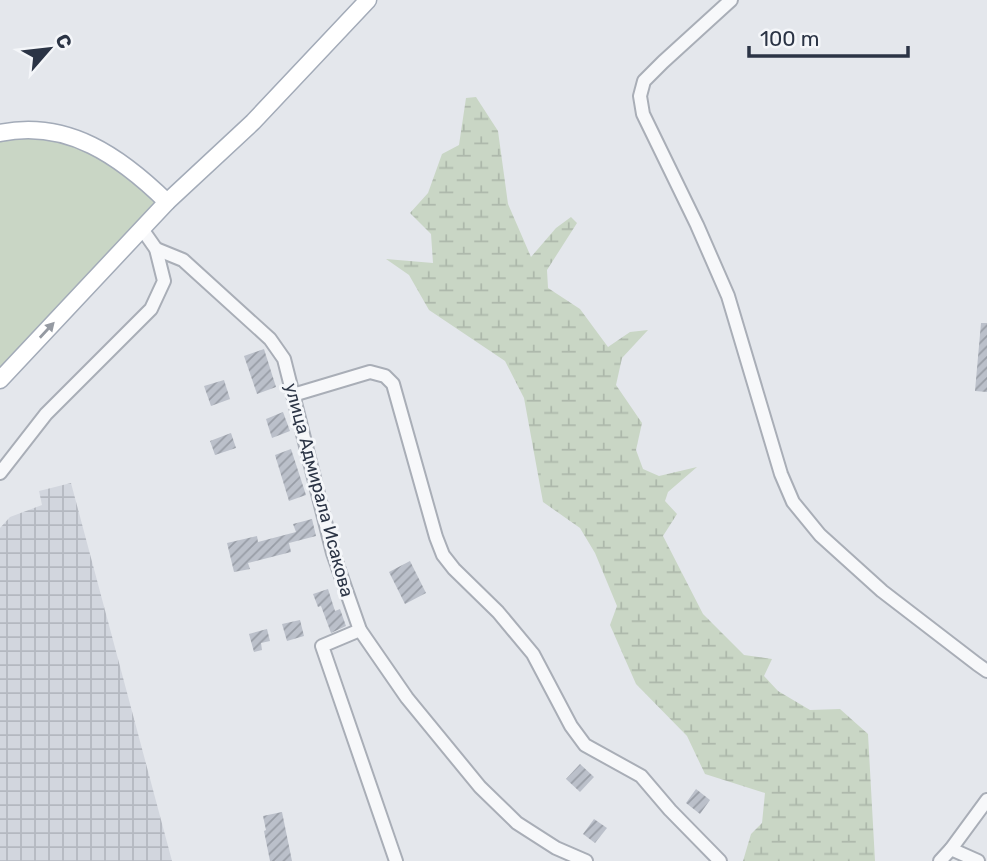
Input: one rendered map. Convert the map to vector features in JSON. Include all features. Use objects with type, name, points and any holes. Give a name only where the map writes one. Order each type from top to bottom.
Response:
[{"type":"main road","points":[[0,380],[167,202],[253,122],[368,0]]},
{"type":"main road","points":[[0,133],[50,131],[84,141],[117,159],[145,180],[167,202]]},
{"type":"street","points":[[731,0],[644,81],[640,96],[643,114],[728,296],[780,474],[793,502],[820,535],[882,591],[987,671]]},
{"type":"street","points":[[0,473],[46,414],[151,309],[164,281],[156,249],[142,229]]},
{"type":"street","name":"улица Адмирала Исакова","points":[[156,249],[183,260],[270,339],[284,359],[333,553],[360,630],[407,698],[480,788],[517,823],[556,848],[586,861]]},
{"type":"street","points":[[293,396],[370,372],[385,376],[393,384],[443,555],[498,612],[533,654],[571,726],[585,745],[641,776],[720,861]]},
{"type":"street","points":[[360,630],[321,646],[396,861]]},
{"type":"street","points":[[940,861],[987,800]]},
{"type":"street","points":[[951,849],[978,861]]},
{"type":"shaded area","points":[[71,483],[172,861],[0,861],[0,528],[10,517],[42,505],[39,491]]},
{"type":"green space","points":[[476,97],[498,131],[508,204],[531,257],[556,228],[571,217],[577,223],[547,270],[548,288],[580,309],[608,347],[630,332],[648,330],[622,358],[616,385],[642,423],[636,450],[643,469],[659,476],[697,467],[668,492],[665,501],[677,514],[663,536],[703,614],[744,655],[772,659],[764,676],[778,691],[810,710],[840,709],[868,734],[875,861],[743,861],[751,834],[762,823],[765,793],[705,774],[687,736],[636,684],[610,625],[617,606],[595,553],[580,528],[543,502],[524,398],[505,361],[429,310],[409,275],[386,259],[433,263],[431,234],[410,213],[428,193],[442,154],[459,145],[466,98]]},
{"type":"green space","points":[[0,136],[84,144],[163,202],[0,375]]},
{"type":"building","points":[[981,323],[987,323],[987,392],[975,391]]},
{"type":"building","points":[[264,349],[276,387],[257,394],[244,356]]},
{"type":"building","points":[[224,380],[230,399],[211,406],[204,386]]},
{"type":"building","points":[[283,412],[290,431],[272,438],[266,419]]},
{"type":"building","points":[[231,433],[236,448],[215,455],[210,441]]},
{"type":"building","points":[[291,449],[306,495],[289,501],[275,455]]},
{"type":"building","points":[[312,519],[316,536],[289,543],[291,552],[248,563],[250,569],[234,572],[227,543],[257,536],[258,542],[296,532],[293,524]]},
{"type":"building","points":[[410,561],[426,593],[405,604],[389,572]]},
{"type":"building","points":[[328,589],[335,611],[340,609],[346,626],[331,633],[321,606],[318,607],[313,594]]},
{"type":"building","points":[[300,620],[304,636],[287,641],[282,624]]},
{"type":"building","points":[[267,629],[270,641],[261,643],[262,650],[254,652],[249,634]]},
{"type":"building","points":[[580,764],[594,777],[580,792],[566,779]]},
{"type":"building","points":[[696,789],[710,800],[700,814],[686,803]]},
{"type":"building","points":[[282,812],[292,861],[270,861],[263,816]]},
{"type":"building","points":[[594,819],[607,828],[595,843],[583,834]]}]
